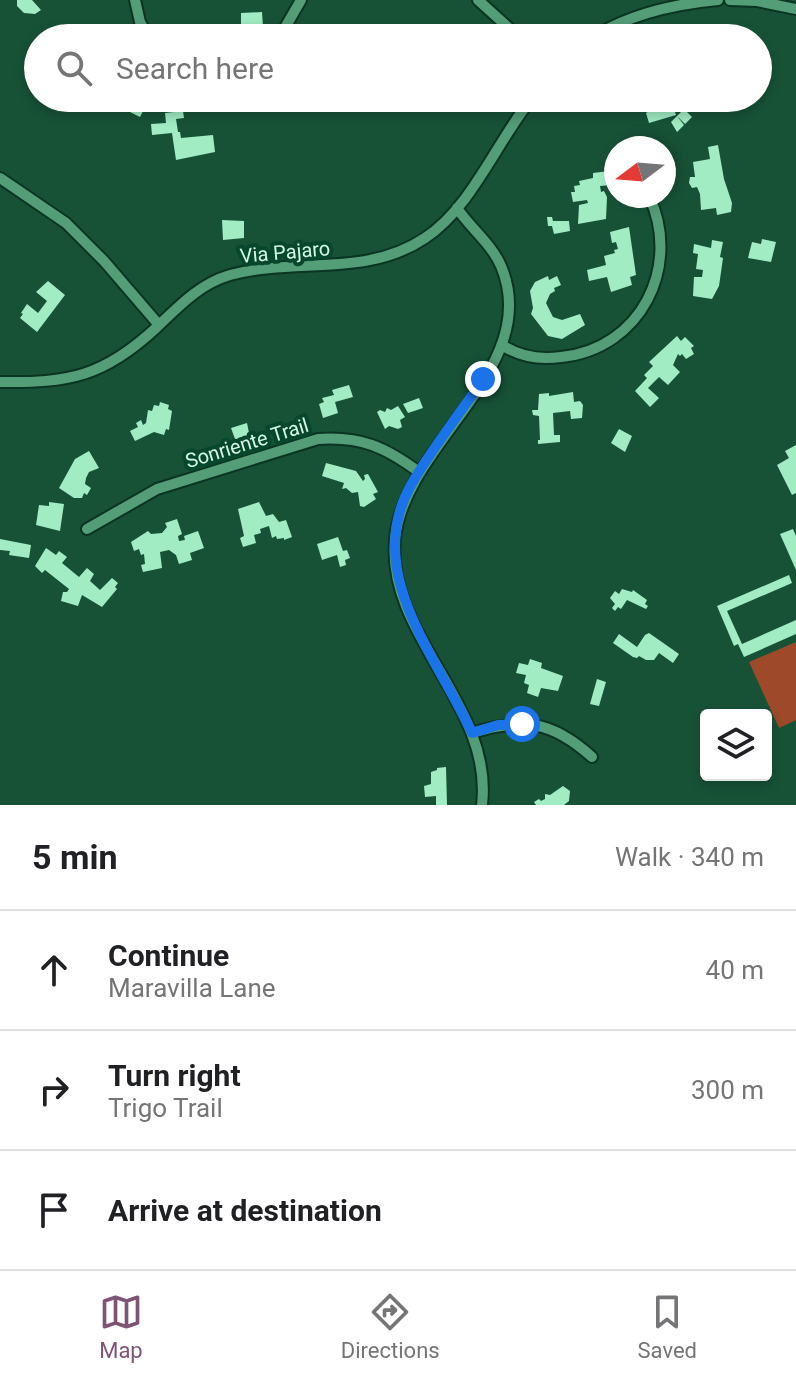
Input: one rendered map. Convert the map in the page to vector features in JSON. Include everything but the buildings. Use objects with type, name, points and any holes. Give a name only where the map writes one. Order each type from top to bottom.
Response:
[{"type":"street","points":[[135,0],[141,24]]},
{"type":"street","points":[[287,24],[301,0]]},
{"type":"street","points":[[478,0],[505,24]]},
{"type":"street","points":[[619,24],[682,2],[718,0]]},
{"type":"street","points":[[730,0],[757,1],[796,9]]},
{"type":"street","name":"Via Pajaro","points":[[0,382],[43,383],[97,370],[119,357],[159,325],[180,303],[226,276],[259,268],[354,264],[380,259],[424,239],[457,208],[522,112]]},
{"type":"street","points":[[0,178],[66,223],[104,261],[159,325]]},
{"type":"street","points":[[457,208],[492,250],[504,276],[508,325],[502,345],[483,379],[419,472],[402,504],[397,521],[394,561],[398,585],[472,733],[481,763],[482,805]]},
{"type":"street","points":[[502,345],[524,356],[564,357],[591,351],[625,329],[643,308],[660,268],[661,230],[653,208]]},
{"type":"street","name":"Sonriente Trail","points":[[87,529],[157,489],[318,439],[342,437],[380,446],[419,472]]},
{"type":"street","points":[[472,733],[498,725],[540,725],[561,732],[592,757]]},
{"type":"shaded area","points":[[796,642],[796,720],[779,728],[749,662]]},
{"type":"route","points":[[483,379],[410,487],[397,521],[394,561],[398,585],[405,601],[472,733],[498,725],[522,724]]}]
